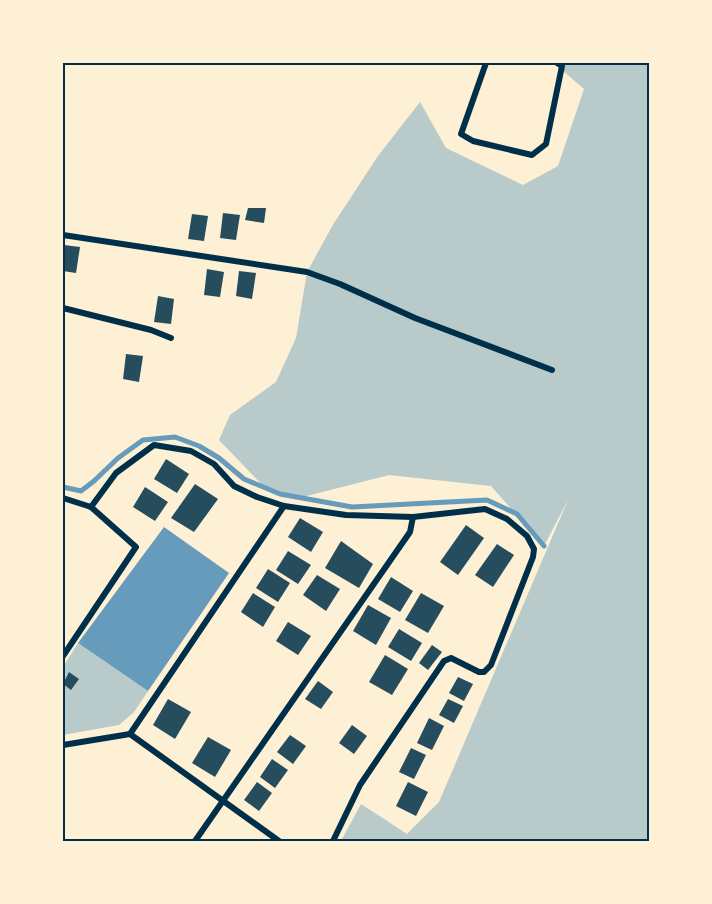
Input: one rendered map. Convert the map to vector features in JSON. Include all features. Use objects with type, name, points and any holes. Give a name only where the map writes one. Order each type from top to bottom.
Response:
[{"type":"street","points":[[486,63],[461,134],[473,141],[532,155],[546,144],[562,66],[557,63]]},
{"type":"street","points":[[63,235],[307,272],[416,318],[552,370]]},
{"type":"street","points":[[63,308],[151,330],[171,338]]},
{"type":"street","points":[[91,507],[116,473],[154,446],[191,451],[214,464],[234,486],[256,497],[284,506],[346,515],[413,517],[485,509],[507,519],[527,536],[534,549],[533,557],[491,664],[484,672],[479,672],[451,658],[444,661],[360,785],[333,841]]},
{"type":"street","points":[[63,498],[91,507],[136,548],[63,656]]},
{"type":"street","points":[[130,734],[284,506]]},
{"type":"street","points":[[195,841],[410,532],[413,517]]},
{"type":"street","points":[[63,745],[130,734],[279,841]]},
{"type":"shaded area","points":[[554,63],[649,63],[649,841],[341,841],[361,804],[407,834],[439,802],[568,500],[544,546],[491,486],[389,475],[299,498],[265,488],[219,440],[230,415],[276,382],[296,338],[307,272],[334,223],[378,156],[420,102],[446,148],[523,185],[558,166],[584,89]]},
{"type":"shaded area","points":[[78,643],[148,691],[134,712],[119,725],[63,735],[63,667]]},
{"type":"water","points":[[164,527],[229,573],[148,691],[78,643]]},
{"type":"building","points":[[248,208],[266,208],[264,223],[245,220]]},
{"type":"building","points":[[223,213],[240,215],[236,240],[220,238]]},
{"type":"building","points":[[192,214],[208,216],[204,241],[188,239]]},
{"type":"building","points":[[64,245],[80,247],[76,273],[63,271]]},
{"type":"building","points":[[207,269],[224,272],[220,297],[204,295]]},
{"type":"building","points":[[239,271],[256,273],[252,299],[236,296]]},
{"type":"building","points":[[158,296],[174,299],[171,324],[154,322]]},
{"type":"building","points":[[126,354],[143,356],[139,382],[123,379]]},
{"type":"building","points":[[166,459],[189,474],[177,493],[154,479]]},
{"type":"building","points":[[195,484],[218,499],[194,532],[171,518]]},
{"type":"building","points":[[145,487],[168,502],[155,521],[133,507]]},
{"type":"building","points":[[300,518],[323,532],[311,552],[288,537]]},
{"type":"building","points":[[466,525],[484,538],[458,575],[440,562]]},
{"type":"building","points":[[341,541],[373,564],[359,588],[325,568]]},
{"type":"building","points":[[497,544],[514,555],[493,587],[475,575]]},
{"type":"building","points":[[288,551],[311,565],[298,584],[276,570]]},
{"type":"building","points":[[268,569],[290,583],[278,602],[256,588]]},
{"type":"building","points":[[317,575],[340,589],[326,611],[303,595]]},
{"type":"building","points":[[391,577],[413,591],[400,612],[378,599]]},
{"type":"building","points":[[253,593],[275,607],[263,627],[241,612]]},
{"type":"building","points":[[421,593],[444,606],[428,633],[405,620]]},
{"type":"building","points":[[368,605],[391,618],[376,645],[353,631]]},
{"type":"building","points":[[288,622],[311,636],[298,655],[276,641]]},
{"type":"building","points":[[399,629],[422,643],[411,661],[388,647]]},
{"type":"building","points":[[432,645],[442,652],[428,670],[419,663]]},
{"type":"building","points":[[385,655],[408,669],[392,695],[369,682]]},
{"type":"building","points":[[69,672],[79,679],[71,690],[63,684]]},
{"type":"building","points":[[458,677],[473,684],[464,701],[449,693]]},
{"type":"building","points":[[318,681],[333,692],[321,709],[305,699]]},
{"type":"building","points":[[168,699],[191,712],[175,739],[153,725]]},
{"type":"building","points":[[448,699],[463,706],[454,723],[439,715]]},
{"type":"building","points":[[429,718],[444,726],[432,750],[417,743]]},
{"type":"building","points":[[352,725],[367,736],[354,754],[339,743]]},
{"type":"building","points":[[290,735],[306,746],[293,764],[277,752]]},
{"type":"building","points":[[208,737],[231,750],[215,777],[192,763]]},
{"type":"building","points":[[411,748],[426,755],[414,779],[399,772]]},
{"type":"building","points":[[272,759],[288,770],[275,788],[260,777]]},
{"type":"building","points":[[257,782],[272,793],[259,811],[244,800]]},
{"type":"building","points":[[408,782],[428,792],[416,816],[396,806]]},
{"type":"waterway","points":[[63,487],[81,491],[118,458],[143,440],[175,437],[199,446],[219,458],[244,479],[280,494],[352,507],[487,500],[517,514],[544,546]]}]
